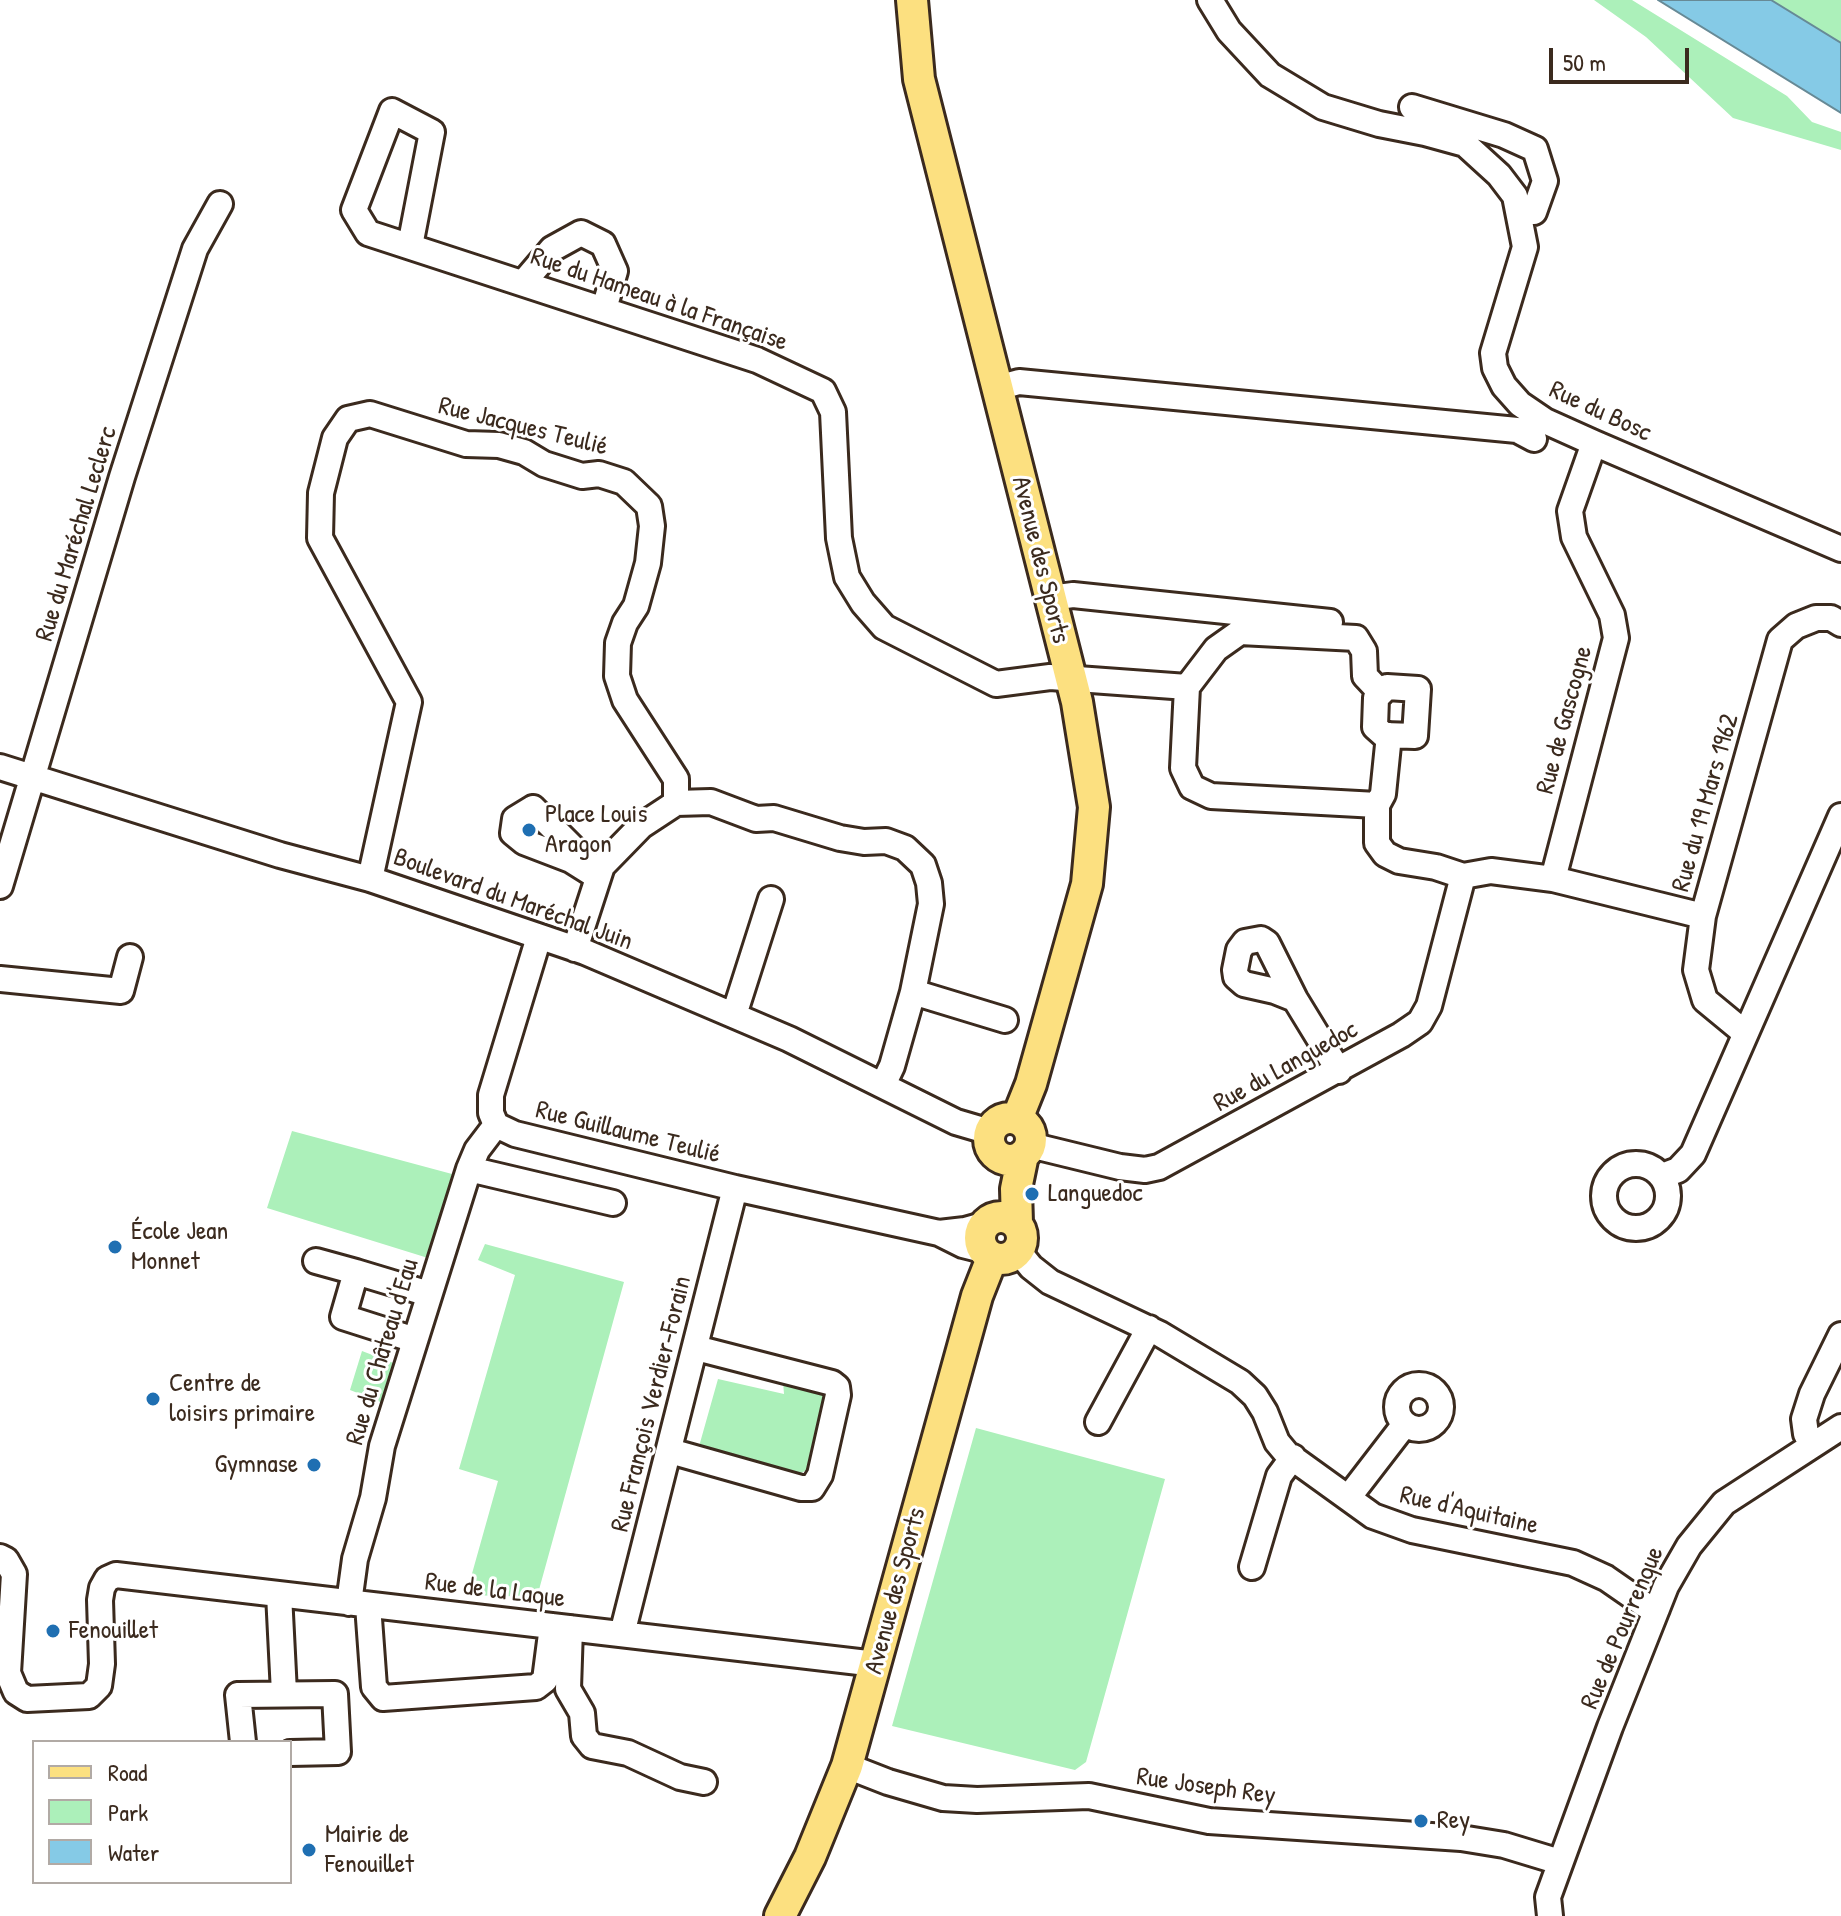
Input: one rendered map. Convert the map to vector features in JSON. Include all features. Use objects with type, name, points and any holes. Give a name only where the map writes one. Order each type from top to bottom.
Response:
[{"type":"main road","name":"Avenue des Sports","points":[[780,1916],[810,1857],[847,1766],[977,1296],[998,1238],[1002,1168],[1031,1084],[1087,884],[1094,807],[1077,702],[919,79],[912,0]]},
{"type":"street","name":"Rue du Bosc","points":[[1210,0],[1229,31],[1270,75],[1323,107],[1465,144],[1499,175],[1515,196],[1525,247],[1493,353],[1495,368],[1504,386],[1520,404],[1545,421],[1841,549]]},
{"type":"street","points":[[1412,107],[1504,135],[1535,149],[1545,181],[1534,212]]},
{"type":"street","name":"Rue du Hameau à la Française","points":[[410,246],[432,132],[392,111],[354,210],[368,233],[757,360],[823,391],[833,412],[839,538],[847,577],[863,603],[884,627],[996,684],[1050,677],[1187,687]]},
{"type":"street","points":[[1499,175],[1535,149]]},
{"type":"street","name":"Rue du Maréchal Leclerc","points":[[0,886],[122,477],[195,249],[220,204]]},
{"type":"street","points":[[523,283],[552,249],[581,233],[603,244],[615,271],[604,309]]},
{"type":"street","points":[[997,388],[1019,382],[1517,430],[1534,439]]},
{"type":"street","name":"Rue Jacques Teulié","points":[[370,879],[409,702],[320,538],[321,493],[335,438],[348,419],[370,414],[466,444],[499,445],[524,452],[544,464],[582,476],[599,474],[624,482],[649,506],[652,526],[648,563],[636,606],[625,623],[618,643],[617,676],[625,700],[676,779],[676,803]]},
{"type":"street","name":"Rue de Gascogne","points":[[1553,879],[1616,638],[1612,615],[1574,537],[1570,511],[1594,443]]},
{"type":"street","points":[[1050,598],[1073,595],[1330,622]]},
{"type":"street","name":"Rue du 19 Mars 1962","points":[[1745,1033],[1705,1000],[1696,970],[1703,916],[1780,640],[1796,626],[1816,618],[1831,618],[1841,624]]},
{"type":"street","points":[[1377,805],[1211,796],[1192,787],[1183,768],[1187,687],[1216,649],[1240,632],[1356,638],[1364,651],[1365,676],[1381,693]]},
{"type":"street","points":[[1387,687],[1418,689],[1415,736],[1389,735],[1384,735],[1375,727],[1376,698],[1387,687]]},
{"type":"street","points":[[1389,735],[1383,794],[1377,805],[1377,843],[1385,854],[1399,861],[1436,867],[1463,876],[1491,871],[1553,879],[1703,916]]},
{"type":"street","name":"Boulevard du Maréchal Juin","points":[[0,767],[280,855],[370,879],[575,949],[734,1015],[956,1122],[1012,1141]]},
{"type":"street","points":[[575,949],[602,866],[641,826],[676,803],[711,802],[756,819],[774,818],[840,838],[864,842],[886,841],[905,848],[923,865],[931,904],[913,992],[892,1066],[883,1085]]},
{"type":"street","points":[[1662,1176],[1678,1170],[1693,1154],[1841,816]]},
{"type":"street","name":"Rue du Languedoc","points":[[1012,1141],[1145,1170],[1159,1167],[1339,1071],[1420,1022],[1429,1006],[1463,876]]},
{"type":"street","points":[[734,1015],[771,899]]},
{"type":"street","name":"Rue Guillaume Teulié","points":[[539,937],[491,1095],[491,1113],[496,1125],[515,1134],[735,1188],[939,1233],[998,1238]]},
{"type":"street","points":[[0,979],[121,991],[130,957]]},
{"type":"street","points":[[913,992],[1005,1020]]},
{"type":"street","points":[[1295,999],[1339,1071]]},
{"type":"street","name":"Rue du Château d'Eau","points":[[496,1125],[477,1150],[469,1169],[382,1446],[373,1498],[355,1559],[359,1604],[374,1687],[383,1698],[536,1687],[545,1680],[561,1627]]},
{"type":"street","points":[[469,1169],[613,1203]]},
{"type":"street","name":"Rue François Verdier-Forain","points":[[622,1634],[735,1188]]},
{"type":"street","name":"Rue d'Aquitaine","points":[[998,1238],[1050,1282],[1149,1328],[1240,1382],[1255,1396],[1265,1412],[1277,1442],[1373,1516],[1412,1530],[1573,1563],[1606,1578],[1645,1605],[1657,1609]]},
{"type":"street","points":[[316,1261],[429,1294]]},
{"type":"street","points":[[356,1272],[343,1317],[415,1340]]},
{"type":"street","points":[[1098,1422],[1149,1328]]},
{"type":"street","points":[[1813,1444],[1806,1434],[1804,1419],[1812,1394],[1841,1335]]},
{"type":"street","points":[[670,1451],[801,1488],[812,1488],[820,1475],[838,1395],[837,1387],[832,1383],[696,1348]]},
{"type":"street","points":[[1348,1498],[1405,1424]]},
{"type":"street","name":"Rue de Pourrenque","points":[[1550,1916],[1548,1897],[1560,1862],[1666,1586],[1689,1546],[1724,1503],[1841,1427]]},
{"type":"street","points":[[1252,1567],[1279,1476],[1293,1457]]},
{"type":"street","name":"Rue de la Laque","points":[[7,1566],[8,1673],[16,1692],[27,1699],[89,1696],[99,1686],[102,1664],[100,1600],[107,1579],[116,1575],[876,1664]]},
{"type":"street","points":[[279,1594],[284,1693]]},
{"type":"street","points":[[561,1627],[568,1689],[582,1713],[584,1736],[592,1746],[628,1753],[680,1777],[704,1782]]},
{"type":"street","points":[[243,1740],[238,1695],[335,1694],[338,1752],[292,1753]]},
{"type":"street","name":"Rue Joseph Rey","points":[[847,1766],[943,1798],[977,1800],[1089,1796],[1209,1821],[1461,1838],[1504,1845],[1560,1862]]},
{"type":"green space","points":[[1594,0],[1632,0],[1787,96],[1812,122],[1841,132],[1841,150],[1733,118],[1646,37]]},
{"type":"green space","points":[[1771,0],[1841,0],[1841,43]]},
{"type":"green space","points":[[292,1131],[452,1174],[428,1258],[267,1208]]},
{"type":"green space","points":[[485,1244],[624,1282],[537,1597],[466,1595],[498,1481],[459,1469],[515,1275],[478,1260]]},
{"type":"green space","points":[[362,1351],[396,1364],[383,1403],[350,1390]]},
{"type":"green space","points":[[718,1379],[784,1394],[783,1382],[823,1392],[826,1397],[807,1470],[801,1473],[698,1450]]},
{"type":"green space","points":[[976,1428],[1165,1479],[1086,1762],[1075,1770],[892,1726]]},
{"type":"water","points":[[1658,0],[1771,0],[1841,43],[1841,113]]},
{"type":"place","name":"Place Louis Aragon","points":[[529,830]]},
{"type":"place","name":"Languedoc","points":[[1032,1194]]},
{"type":"place","name":"École Jean Monnet","points":[[115,1247]]},
{"type":"place","name":"Centre de loisirs primaire","points":[[153,1399]]},
{"type":"place","name":"Gymnase","points":[[314,1465]]},
{"type":"place","name":"Fenouillet","points":[[53,1631]]},
{"type":"place","name":"Rey","points":[[1421,1821]]},
{"type":"place","name":"Mairie de Fenouillet","points":[[309,1850]]}]
